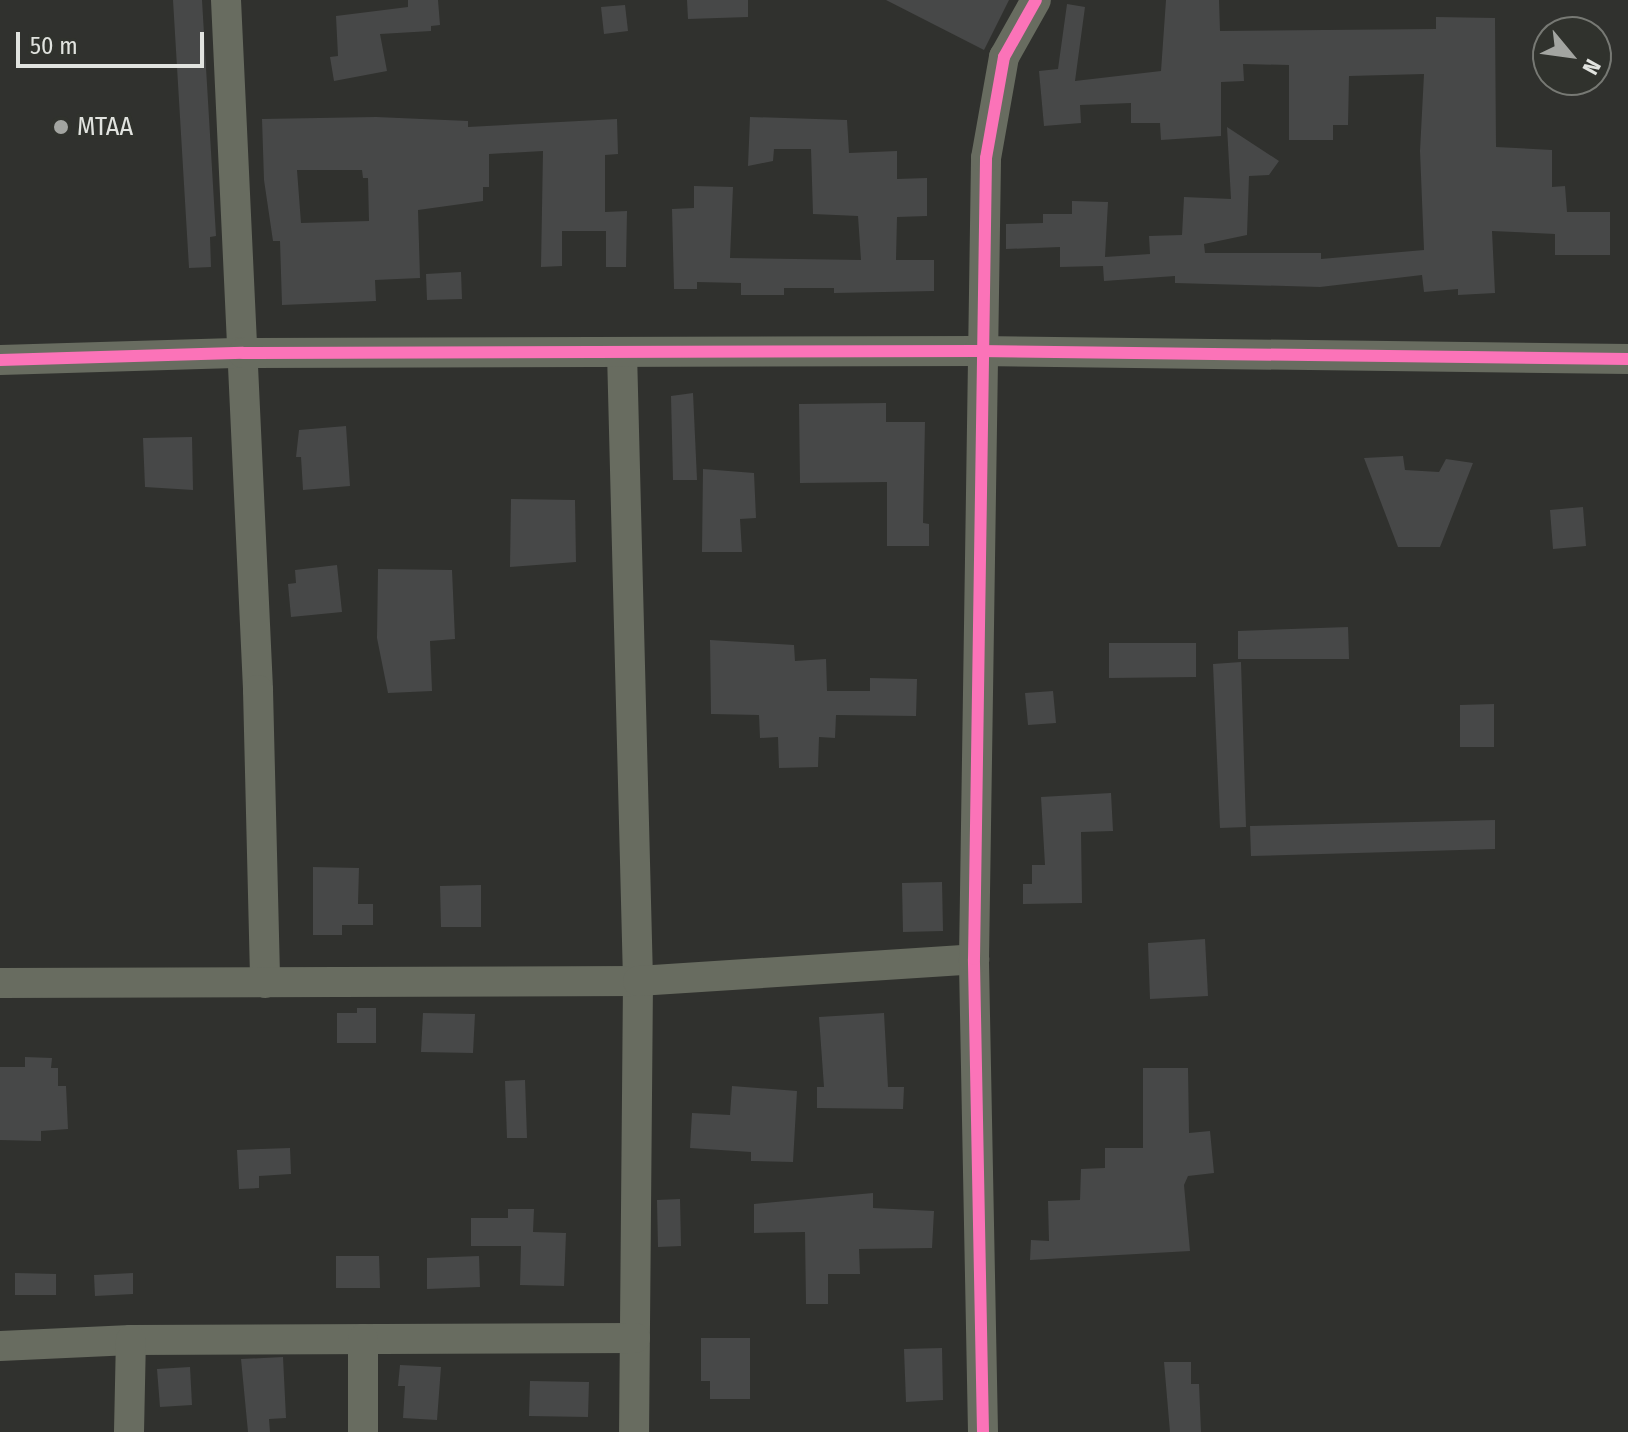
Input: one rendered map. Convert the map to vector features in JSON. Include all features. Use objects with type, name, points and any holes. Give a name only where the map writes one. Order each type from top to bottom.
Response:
[{"type":"street","points":[[226,0],[243,353],[265,983]]},
{"type":"street","points":[[983,1432],[974,959],[979,351],[986,158],[1004,57],[1036,0]]},
{"type":"street","points":[[0,360],[243,353],[979,351],[1628,359]]},
{"type":"street","points":[[622,352],[638,981],[634,1432]]},
{"type":"street","points":[[0,983],[638,981],[974,959]]},
{"type":"street","points":[[0,1346],[131,1340],[635,1338]]},
{"type":"street","points":[[363,1339],[363,1432]]},
{"type":"street","points":[[129,1432],[131,1340]]},
{"type":"building","points":[[173,0],[202,0],[216,236],[210,237],[211,267],[189,268]]},
{"type":"building","points":[[408,0],[438,0],[440,25],[431,26],[431,31],[380,34],[387,71],[334,81],[330,57],[338,56],[336,16],[408,7]]},
{"type":"building","points":[[687,0],[748,0],[748,17],[688,19]]},
{"type":"building","points":[[886,0],[1009,0],[984,50]]},
{"type":"building","points":[[1166,0],[1219,0],[1220,31],[1436,29],[1436,17],[1495,18],[1496,147],[1552,150],[1552,187],[1565,186],[1567,212],[1610,212],[1610,255],[1555,255],[1555,234],[1492,231],[1495,293],[1458,295],[1458,289],[1424,292],[1422,275],[1320,287],[1175,283],[1175,276],[1104,281],[1103,266],[1060,267],[1060,247],[1006,249],[1006,224],[1043,223],[1043,214],[1072,214],[1072,201],[1108,202],[1105,257],[1150,254],[1149,236],[1182,235],[1184,197],[1231,199],[1227,127],[1279,161],[1269,175],[1249,176],[1247,235],[1204,244],[1205,253],[1321,253],[1321,259],[1424,250],[1420,151],[1424,74],[1349,76],[1348,125],[1333,125],[1333,140],[1289,140],[1289,65],[1243,64],[1244,81],[1221,82],[1221,136],[1161,140],[1160,123],[1131,123],[1131,103],[1080,105],[1081,123],[1044,126],[1039,71],[1058,69],[1067,4],[1085,7],[1075,81],[1161,71]]},
{"type":"building","points":[[625,5],[628,31],[604,34],[601,7]]},
{"type":"building","points":[[376,117],[468,121],[468,127],[617,119],[618,154],[605,155],[605,212],[627,211],[626,267],[606,267],[606,231],[562,231],[562,266],[541,267],[543,151],[489,154],[489,187],[483,187],[483,201],[418,210],[420,278],[375,280],[376,301],[282,305],[280,241],[273,241],[264,180],[262,119]],"holes":[[[297,170],[362,170],[363,178],[368,178],[369,221],[301,223]]]},
{"type":"building","points":[[750,117],[847,120],[849,153],[897,151],[897,179],[927,178],[927,216],[897,217],[896,260],[934,260],[934,291],[834,293],[834,288],[784,288],[784,295],[741,295],[741,283],[697,282],[697,289],[674,289],[672,209],[694,208],[694,186],[733,187],[730,258],[861,260],[858,216],[813,214],[811,149],[774,149],[773,161],[748,166]]},
{"type":"building","points":[[461,272],[462,299],[427,300],[426,274]]},
{"type":"building","points":[[693,393],[697,480],[673,480],[671,396]]},
{"type":"building","points":[[886,403],[886,422],[925,422],[923,523],[929,524],[929,546],[887,546],[887,482],[800,483],[799,404]]},
{"type":"building","points":[[346,426],[350,486],[303,490],[301,457],[296,457],[299,430]]},
{"type":"building","points":[[192,437],[193,490],[145,487],[143,438]]},
{"type":"building","points":[[1403,456],[1405,470],[1439,472],[1446,459],[1473,463],[1440,547],[1398,547],[1364,458]]},
{"type":"building","points":[[703,469],[754,473],[756,518],[740,519],[742,552],[702,552]]},
{"type":"building","points":[[511,499],[575,500],[576,562],[510,567]]},
{"type":"building","points":[[1583,507],[1586,546],[1553,549],[1550,510]]},
{"type":"building","points":[[337,565],[342,612],[291,617],[288,584],[296,583],[295,570]]},
{"type":"building","points":[[378,569],[452,570],[455,639],[430,641],[432,691],[388,693],[377,638]]},
{"type":"building","points":[[1348,627],[1349,659],[1238,659],[1238,631]]},
{"type":"building","points":[[710,640],[794,645],[795,661],[826,659],[827,691],[870,691],[870,678],[917,679],[916,716],[836,715],[835,738],[819,737],[818,767],[779,768],[778,737],[760,738],[759,715],[711,714]]},
{"type":"building","points":[[1109,643],[1196,643],[1196,677],[1109,678]]},
{"type":"building","points":[[1241,662],[1246,827],[1220,828],[1213,664]]},
{"type":"building","points":[[1053,691],[1056,723],[1028,725],[1025,693]]},
{"type":"building","points":[[1494,704],[1494,747],[1460,747],[1460,705]]},
{"type":"building","points":[[1111,793],[1113,831],[1081,832],[1082,903],[1023,904],[1023,884],[1032,884],[1032,865],[1045,865],[1041,797]]},
{"type":"building","points":[[1495,820],[1495,849],[1251,856],[1250,826]]},
{"type":"building","points":[[313,867],[359,868],[358,904],[373,904],[373,925],[342,925],[342,935],[313,935]]},
{"type":"building","points":[[942,882],[943,931],[903,932],[902,883]]},
{"type":"building","points":[[481,885],[481,927],[441,927],[440,886]]},
{"type":"building","points":[[1205,939],[1208,996],[1150,999],[1148,943]]},
{"type":"building","points":[[357,1008],[376,1008],[376,1043],[337,1043],[337,1013],[357,1013]]},
{"type":"building","points":[[423,1013],[475,1014],[473,1053],[421,1052]]},
{"type":"building","points":[[884,1013],[888,1087],[904,1087],[903,1109],[817,1108],[817,1087],[824,1087],[819,1017]]},
{"type":"building","points":[[25,1057],[52,1058],[51,1068],[58,1068],[58,1086],[66,1086],[68,1129],[41,1131],[41,1141],[0,1140],[0,1067],[25,1067]]},
{"type":"building","points":[[1143,1068],[1188,1068],[1189,1133],[1210,1131],[1214,1173],[1188,1176],[1184,1185],[1190,1251],[1030,1260],[1031,1240],[1049,1241],[1048,1201],[1080,1200],[1081,1169],[1105,1168],[1105,1148],[1143,1148]]},
{"type":"building","points":[[525,1080],[527,1138],[507,1138],[505,1081]]},
{"type":"building","points":[[732,1086],[797,1091],[793,1162],[751,1161],[751,1152],[690,1148],[692,1113],[730,1115]]},
{"type":"building","points":[[290,1148],[291,1174],[259,1176],[259,1188],[239,1189],[237,1150]]},
{"type":"building","points":[[873,1193],[873,1208],[934,1211],[932,1248],[859,1249],[860,1274],[828,1274],[828,1304],[806,1304],[805,1232],[754,1233],[754,1204]]},
{"type":"building","points":[[680,1199],[681,1246],[658,1247],[657,1200]]},
{"type":"building","points":[[508,1209],[534,1209],[533,1232],[566,1233],[564,1286],[520,1285],[521,1246],[471,1246],[471,1218],[508,1218]]},
{"type":"building","points":[[336,1256],[379,1256],[380,1288],[336,1288]]},
{"type":"building","points":[[479,1256],[480,1287],[427,1289],[427,1258]]},
{"type":"building","points":[[15,1273],[56,1274],[56,1295],[15,1295]]},
{"type":"building","points":[[133,1273],[133,1294],[95,1296],[94,1275]]},
{"type":"building","points":[[701,1338],[750,1338],[750,1399],[710,1399],[710,1381],[701,1381]]},
{"type":"building","points":[[942,1348],[943,1400],[906,1402],[904,1349]]},
{"type":"building","points":[[283,1357],[286,1418],[269,1419],[270,1432],[248,1432],[241,1359]]},
{"type":"building","points":[[1164,1362],[1191,1362],[1191,1384],[1199,1384],[1201,1432],[1170,1432]]},
{"type":"building","points":[[400,1365],[441,1367],[437,1420],[403,1418],[405,1386],[398,1386]]},
{"type":"building","points":[[190,1367],[192,1405],[160,1407],[157,1369]]},
{"type":"building","points":[[530,1381],[589,1382],[588,1417],[529,1416]]},
{"type":"cycle path","points":[[983,1432],[974,959],[986,158],[1004,57],[1036,0]]},
{"type":"cycle path","points":[[0,360],[243,353],[979,351],[1628,359]]},
{"type":"place","name":"MTAA","points":[[61,127]]}]
